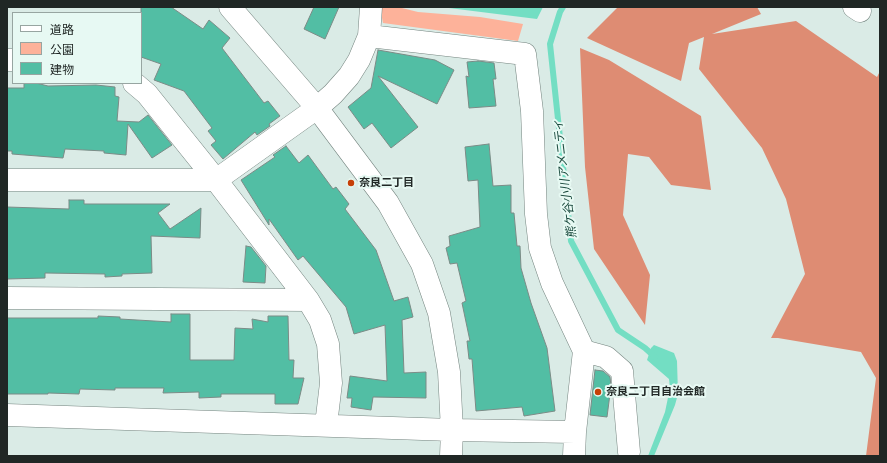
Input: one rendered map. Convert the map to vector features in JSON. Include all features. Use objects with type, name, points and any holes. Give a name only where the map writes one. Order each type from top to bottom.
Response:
[{"type":"street","points":[[230,7],[317,108],[388,203],[422,264],[439,313],[448,372],[452,430],[451,456]]},
{"type":"street","points":[[7,180],[216,180],[317,108],[333,94],[349,76],[359,60],[369,36],[371,7]]},
{"type":"street","points":[[369,36],[525,54],[532,111],[536,214],[540,248],[552,283],[584,351],[575,432],[574,456]]},
{"type":"street","points":[[135,84],[147,94],[216,180],[308,300],[320,320],[328,344],[331,383],[326,425]]},
{"type":"street","points":[[7,298],[308,300]]},
{"type":"street","points":[[584,351],[606,356],[622,371],[629,452]]},
{"type":"street","points":[[7,414],[452,430],[575,432]]},
{"type":"green space","points":[[380,7],[398,7],[418,12],[480,17],[523,24],[518,41],[383,23]]},
{"type":"shaded area","points":[[441,7],[543,7],[537,19]]},
{"type":"shaded area","points":[[618,7],[757,7],[761,14],[712,34],[796,21],[877,77],[880,71],[880,456],[866,456],[876,378],[861,352],[771,338],[805,274],[786,199],[762,148],[699,69],[704,37],[689,43],[681,81],[587,38]]},
{"type":"shaded area","points":[[580,48],[609,60],[701,116],[711,190],[671,185],[649,157],[628,154],[623,215],[650,275],[645,325],[594,249],[585,167]]},
{"type":"shaded area","points":[[654,345],[674,353],[677,361],[678,394],[654,456],[648,456],[665,412],[670,388],[669,379],[647,360],[651,348]]},
{"type":"building","points":[[141,7],[171,7],[203,29],[209,20],[230,38],[222,48],[264,103],[268,101],[280,116],[269,124],[270,126],[257,135],[255,132],[223,159],[211,145],[216,141],[208,131],[212,128],[184,91],[154,80],[161,64],[142,57]]},
{"type":"building","points":[[314,7],[339,7],[325,39],[304,29]]},
{"type":"building","points":[[378,50],[435,60],[454,70],[437,104],[378,76],[418,127],[391,148],[372,123],[364,129],[348,107],[371,88]]},
{"type":"building","points":[[478,61],[494,63],[496,79],[493,79],[496,106],[469,108],[466,76],[469,77],[467,62]]},
{"type":"building","points":[[24,84],[40,84],[48,86],[96,85],[115,87],[115,96],[119,97],[117,121],[139,122],[148,115],[172,145],[152,158],[128,124],[126,155],[104,153],[104,151],[65,149],[63,158],[12,154],[12,151],[7,151],[7,88],[24,88]]},
{"type":"building","points":[[489,144],[493,186],[511,185],[511,213],[514,213],[517,246],[520,246],[521,268],[531,303],[547,348],[555,411],[524,416],[522,407],[476,411],[472,359],[469,359],[467,341],[470,341],[462,303],[466,301],[457,263],[450,264],[446,248],[450,246],[449,236],[480,227],[478,180],[468,181],[465,147]]},
{"type":"building","points":[[286,146],[299,163],[308,155],[333,189],[336,187],[349,204],[345,209],[376,250],[394,301],[408,297],[413,317],[402,320],[404,373],[426,372],[426,398],[373,397],[371,410],[351,407],[352,398],[347,398],[350,376],[387,381],[385,325],[354,334],[346,307],[303,256],[298,260],[269,219],[269,225],[241,180],[275,157],[273,155]]},
{"type":"building","points":[[69,200],[84,200],[84,204],[170,204],[158,213],[170,229],[201,208],[200,238],[151,236],[152,273],[122,274],[122,276],[105,277],[105,274],[45,273],[45,278],[7,279],[7,207],[69,209]]},
{"type":"building","points":[[246,246],[251,247],[266,266],[265,283],[243,282]]},
{"type":"building","points":[[171,314],[190,314],[190,360],[234,360],[235,328],[253,329],[252,319],[268,322],[268,316],[288,316],[289,360],[294,360],[293,378],[304,378],[298,404],[275,404],[275,394],[221,394],[221,397],[199,398],[199,392],[163,393],[164,388],[115,388],[115,390],[80,389],[79,394],[7,394],[7,318],[98,318],[98,316],[171,322]]},
{"type":"building","points":[[595,370],[603,371],[610,377],[611,386],[607,417],[590,415]]},
{"type":"waterway","name":"熊ケ谷小川アメニティ","points":[[563,7],[550,44],[571,241],[618,330],[645,348],[655,357]]},
{"type":"place","name":"奈良二丁目","points":[[351,183]]},
{"type":"place","name":"奈良二丁目自治会館","points":[[598,392]]}]
